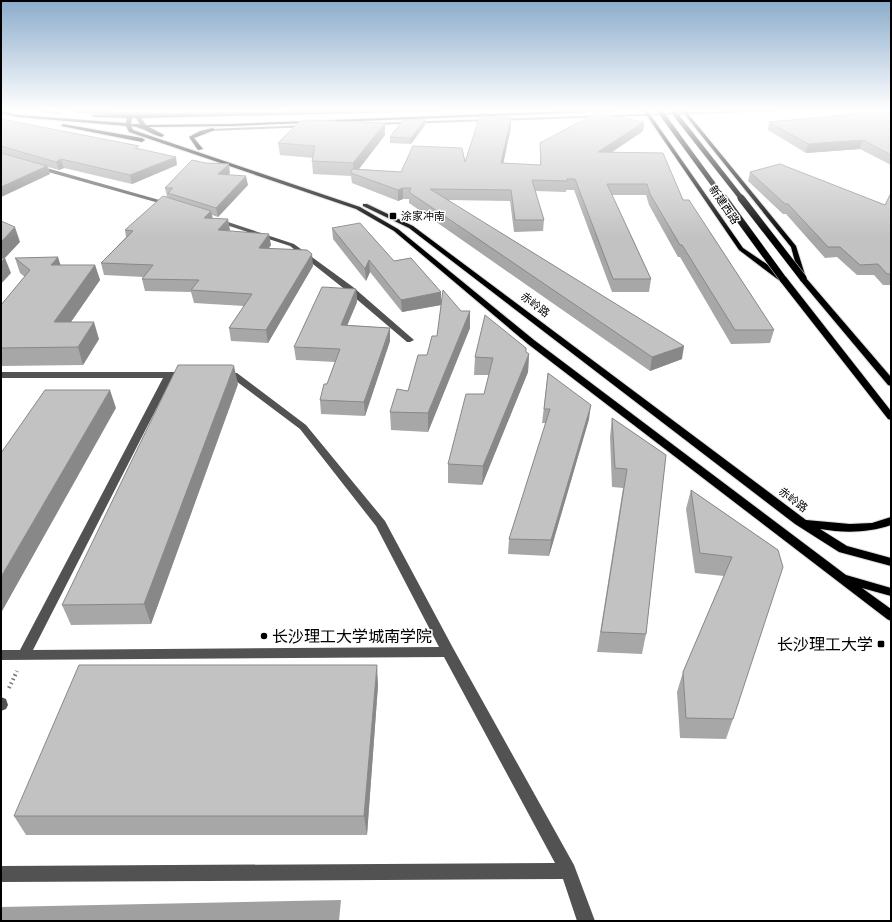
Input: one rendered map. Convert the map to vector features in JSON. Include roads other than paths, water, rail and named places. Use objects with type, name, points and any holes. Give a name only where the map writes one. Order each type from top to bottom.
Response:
[{"type":"main road","points":[[193,153],[358,208],[396,230],[531,342],[891,616]]},
{"type":"main road","name":"赤岭路","points":[[215,153],[357,201],[411,228],[800,521],[843,549],[891,562]]},
{"type":"main road","name":"新建西路","points":[[675,153],[741,249],[783,279]]},
{"type":"main road","name":"新建西路","points":[[691,153],[783,279],[891,418]]},
{"type":"main road","name":"新建西路","points":[[706,153],[803,278],[891,383]]},
{"type":"main road","name":"新建西路","points":[[718,153],[794,248],[803,278]]},
{"type":"main road","points":[[800,521],[827,528],[878,527],[891,521]]},
{"type":"main road","points":[[842,578],[891,592]]},
{"type":"street","points":[[32,166],[178,207]]},
{"type":"street","points":[[208,217],[292,245],[350,288],[410,340]]},
{"type":"street","points":[[1,375],[198,375]]},
{"type":"street","points":[[24,655],[169,375]]},
{"type":"street","points":[[212,375],[234,375],[303,427],[381,524],[448,652],[568,871],[586,921]]},
{"type":"street","points":[[1,655],[448,652]]},
{"type":"street","points":[[1,874],[568,871]]},
{"type":"place","name":"涂家冲南","points":[[393,216]]},
{"type":"place","name":"长沙理工大学城南学院","points":[[264,636]]},
{"type":"place","name":"长沙理工大学","points":[[881,644]]}]
